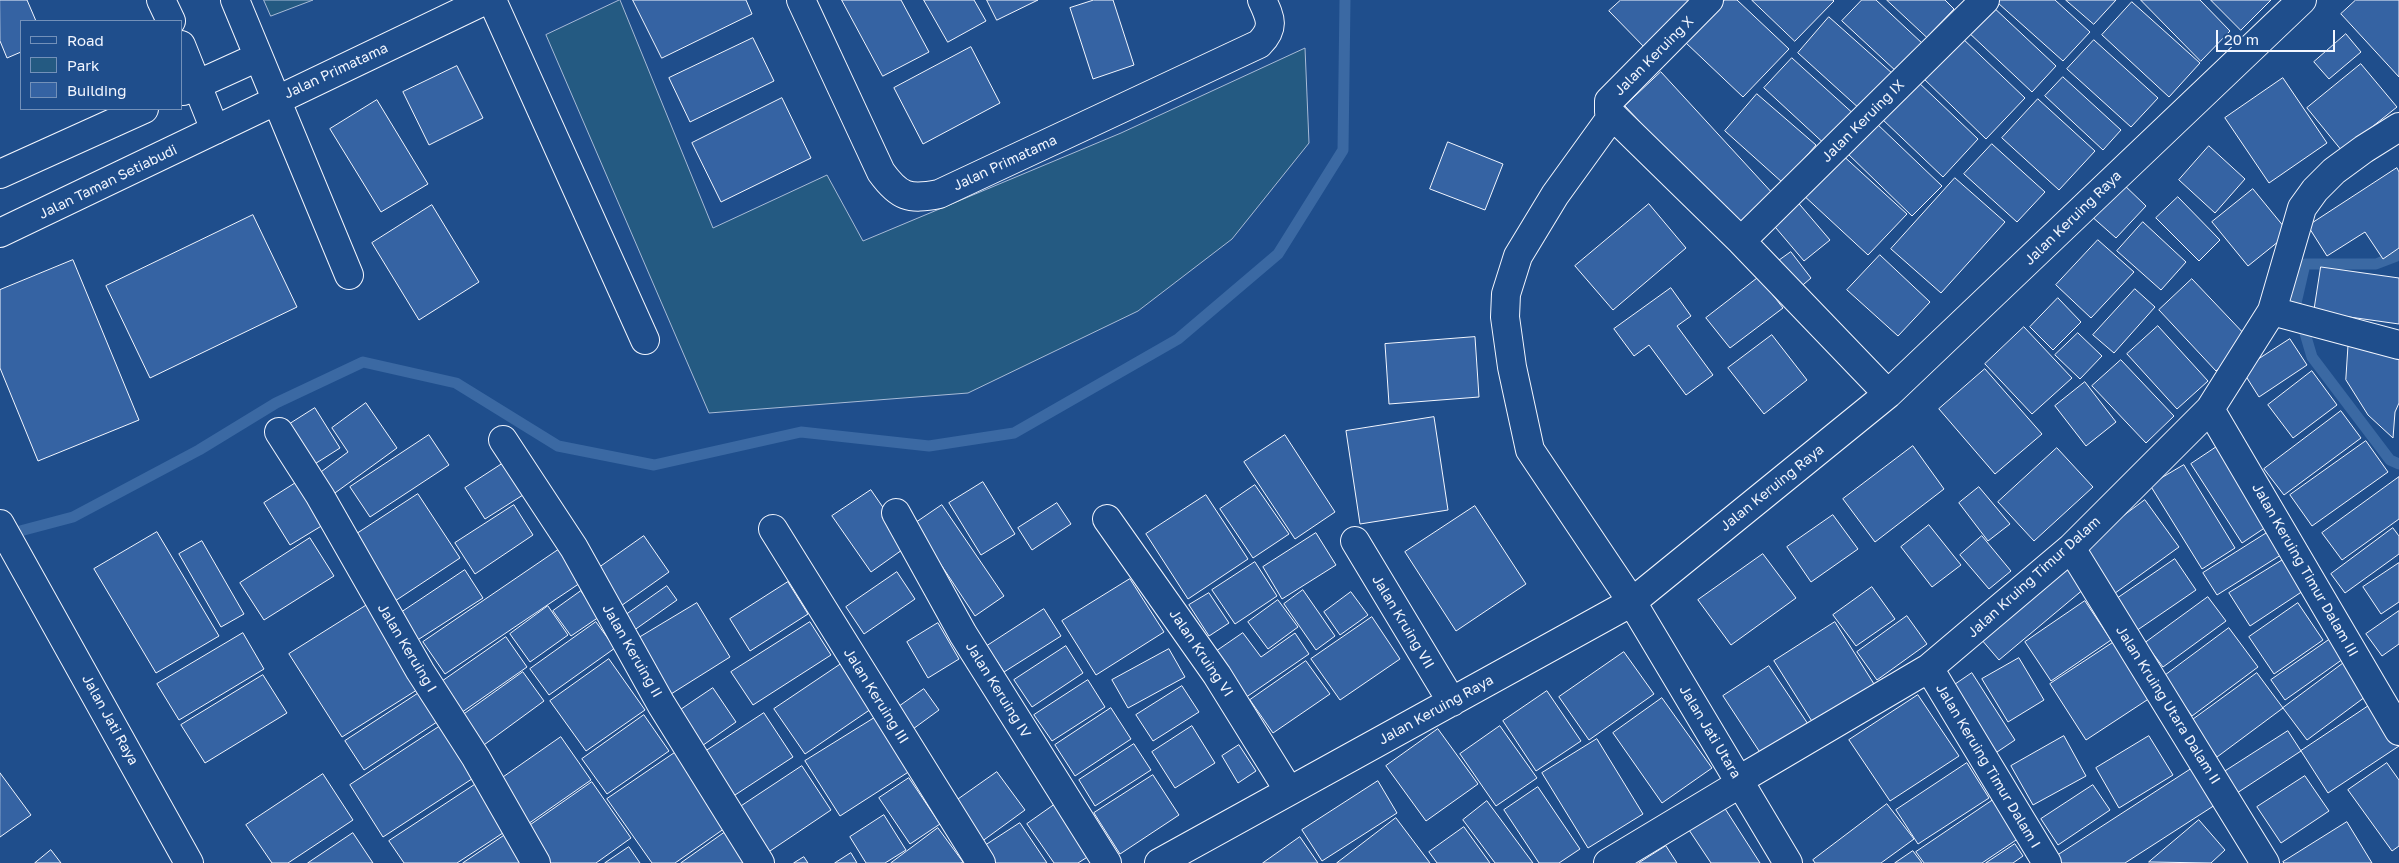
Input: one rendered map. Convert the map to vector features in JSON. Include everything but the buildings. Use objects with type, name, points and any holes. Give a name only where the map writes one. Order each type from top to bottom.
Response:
[{"type":"street","points":[[161,0],[171,20]]},
{"type":"street","points":[[234,0],[275,100]]},
{"type":"street","name":"Jalan Primatama","points":[[349,275],[275,100],[486,0]]},
{"type":"street","points":[[492,0],[645,340]]},
{"type":"street","name":"Jalan Primatama","points":[[802,0],[881,172],[892,186],[904,195],[918,198],[939,194],[1259,44],[1268,35],[1271,23],[1262,0]]},
{"type":"street","name":"Jalan Keruing X","points":[[1612,116],[1608,108],[1609,101],[1709,0]]},
{"type":"street","name":"Jalan Keruing IX","points":[[1741,241],[1985,0]]},
{"type":"street","name":"Jalan Keruing Raya","points":[[1159,863],[1632,602],[1888,394],[2302,0]]},
{"type":"street","points":[[182,50],[190,88],[215,130]]},
{"type":"street","points":[[190,88],[258,57]]},
{"type":"street","name":"Jalan Taman Setiabudi","points":[[0,233],[275,100]]},
{"type":"street","points":[[0,174],[142,110]]},
{"type":"street","points":[[1612,116],[1741,241],[1888,394]]},
{"type":"street","name":"Jalan Jati Utara","points":[[1612,116],[1555,195],[1518,256],[1506,294],[1505,317],[1512,367],[1530,450],[1632,602],[1788,863]]},
{"type":"street","name":"Jalan Kruing Timur Dalam","points":[[1608,863],[1740,781],[1930,668],[2071,548],[2210,410],[2287,315],[2302,208],[2315,190],[2334,170],[2364,148],[2399,127]]},
{"type":"street","points":[[2287,315],[2399,345]]},
{"type":"street","name":"Jalan Keruing Timur Dalam III","points":[[2210,410],[2399,731]]},
{"type":"street","name":"Jalan Keruing I","points":[[279,432],[320,496],[420,671],[476,758],[536,863]]},
{"type":"street","name":"Jalan Keruing II","points":[[503,440],[574,548],[629,649],[760,863]]},
{"type":"street","name":"Jalan Keruing IV","points":[[896,513],[963,634],[1107,863]]},
{"type":"street","name":"Jalan Kruing VI","points":[[1107,518],[1142,565],[1217,675],[1289,791]]},
{"type":"street","name":"Jalan Jati Raya","points":[[0,524],[189,863]]},
{"type":"street","name":"Jalan Keruing III","points":[[772,529],[981,863]]},
{"type":"street","name":"Jalan Kruing VII","points":[[1355,542],[1452,702]]},
{"type":"street","name":"Jalan Kruing Utara Dalam II","points":[[2071,548],[2264,863]]},
{"type":"street","name":"Jalan Keruing Timur Dalam I","points":[[1930,668],[2047,863]]},
{"type":"green space","points":[[264,0],[313,0],[271,16]]},
{"type":"green space","points":[[620,0],[713,228],[827,175],[863,241],[1121,133],[1305,48],[1309,143],[1232,239],[1138,311],[968,393],[709,413],[546,35]]},
{"type":"waterway","points":[[5,535],[73,517],[199,450],[276,403],[363,362],[456,383],[558,446],[654,465],[801,432],[929,446],[1014,433],[1178,339],[1278,254],[1343,150],[1345,0]]},
{"type":"waterway","points":[[2399,255],[2376,264],[2305,264],[2296,303],[2312,357],[2390,460],[2399,464]]}]
